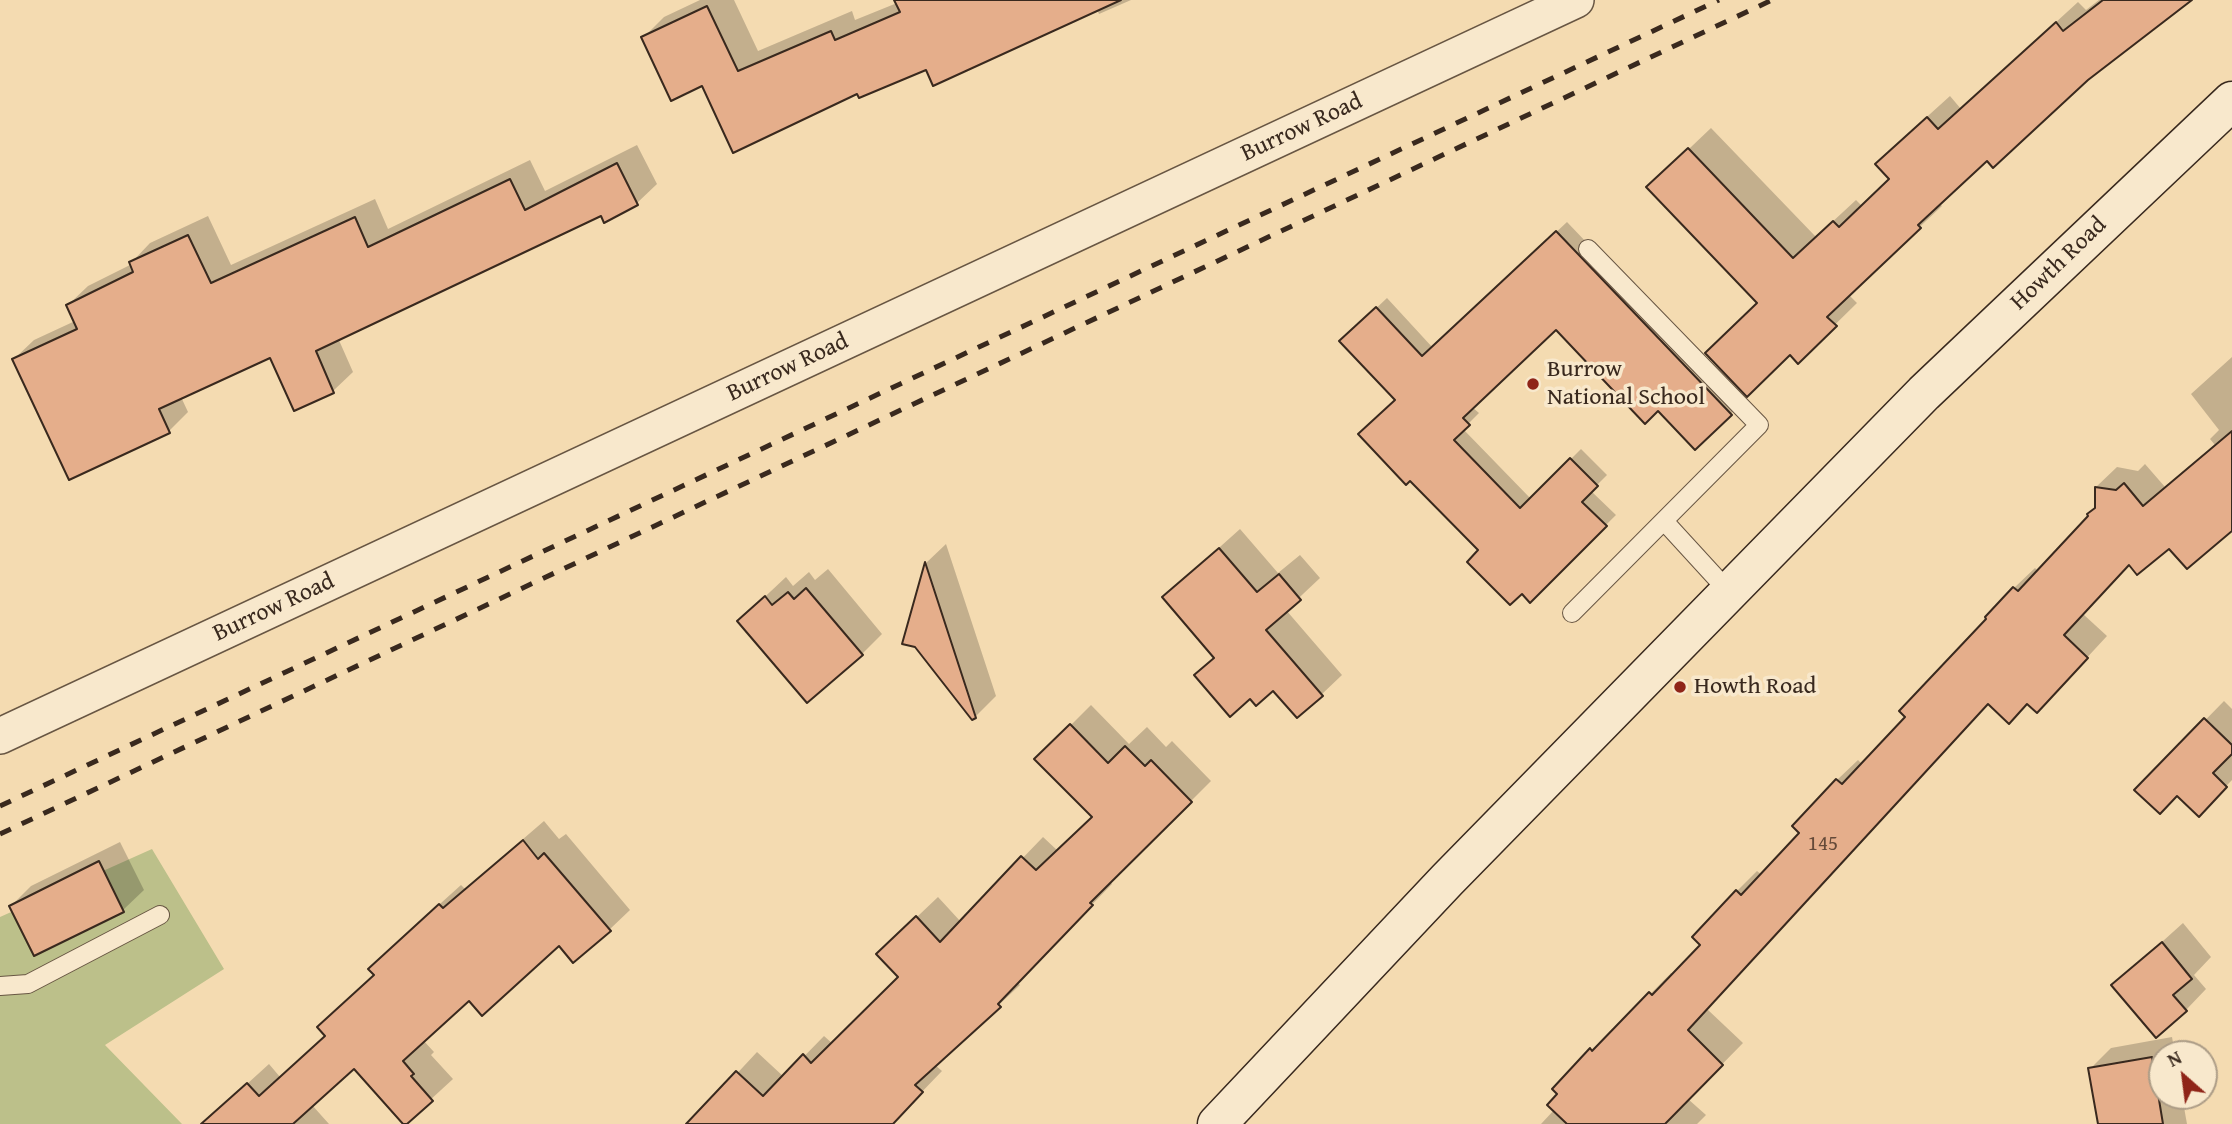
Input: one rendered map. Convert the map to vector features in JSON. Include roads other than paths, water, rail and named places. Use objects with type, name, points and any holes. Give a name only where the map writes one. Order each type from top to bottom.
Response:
[{"type":"main road","name":"Howth Road","points":[[1217,1124],[1447,880],[1924,393],[2232,101]]},
{"type":"street","name":"Burrow Road","points":[[0,736],[1576,0]]},
{"type":"lane","points":[[1572,613],[1759,425],[1588,249]]},
{"type":"lane","points":[[1664,521],[1730,592]]},
{"type":"lane","points":[[0,986],[28,984],[160,915]]},
{"type":"railway","points":[[0,806],[1719,0]]},
{"type":"railway","points":[[0,834],[1772,0]]},
{"type":"place","name":"Burrow National School","points":[[1533,384]]},
{"type":"place","name":"Howth Road","points":[[1680,687]]}]
